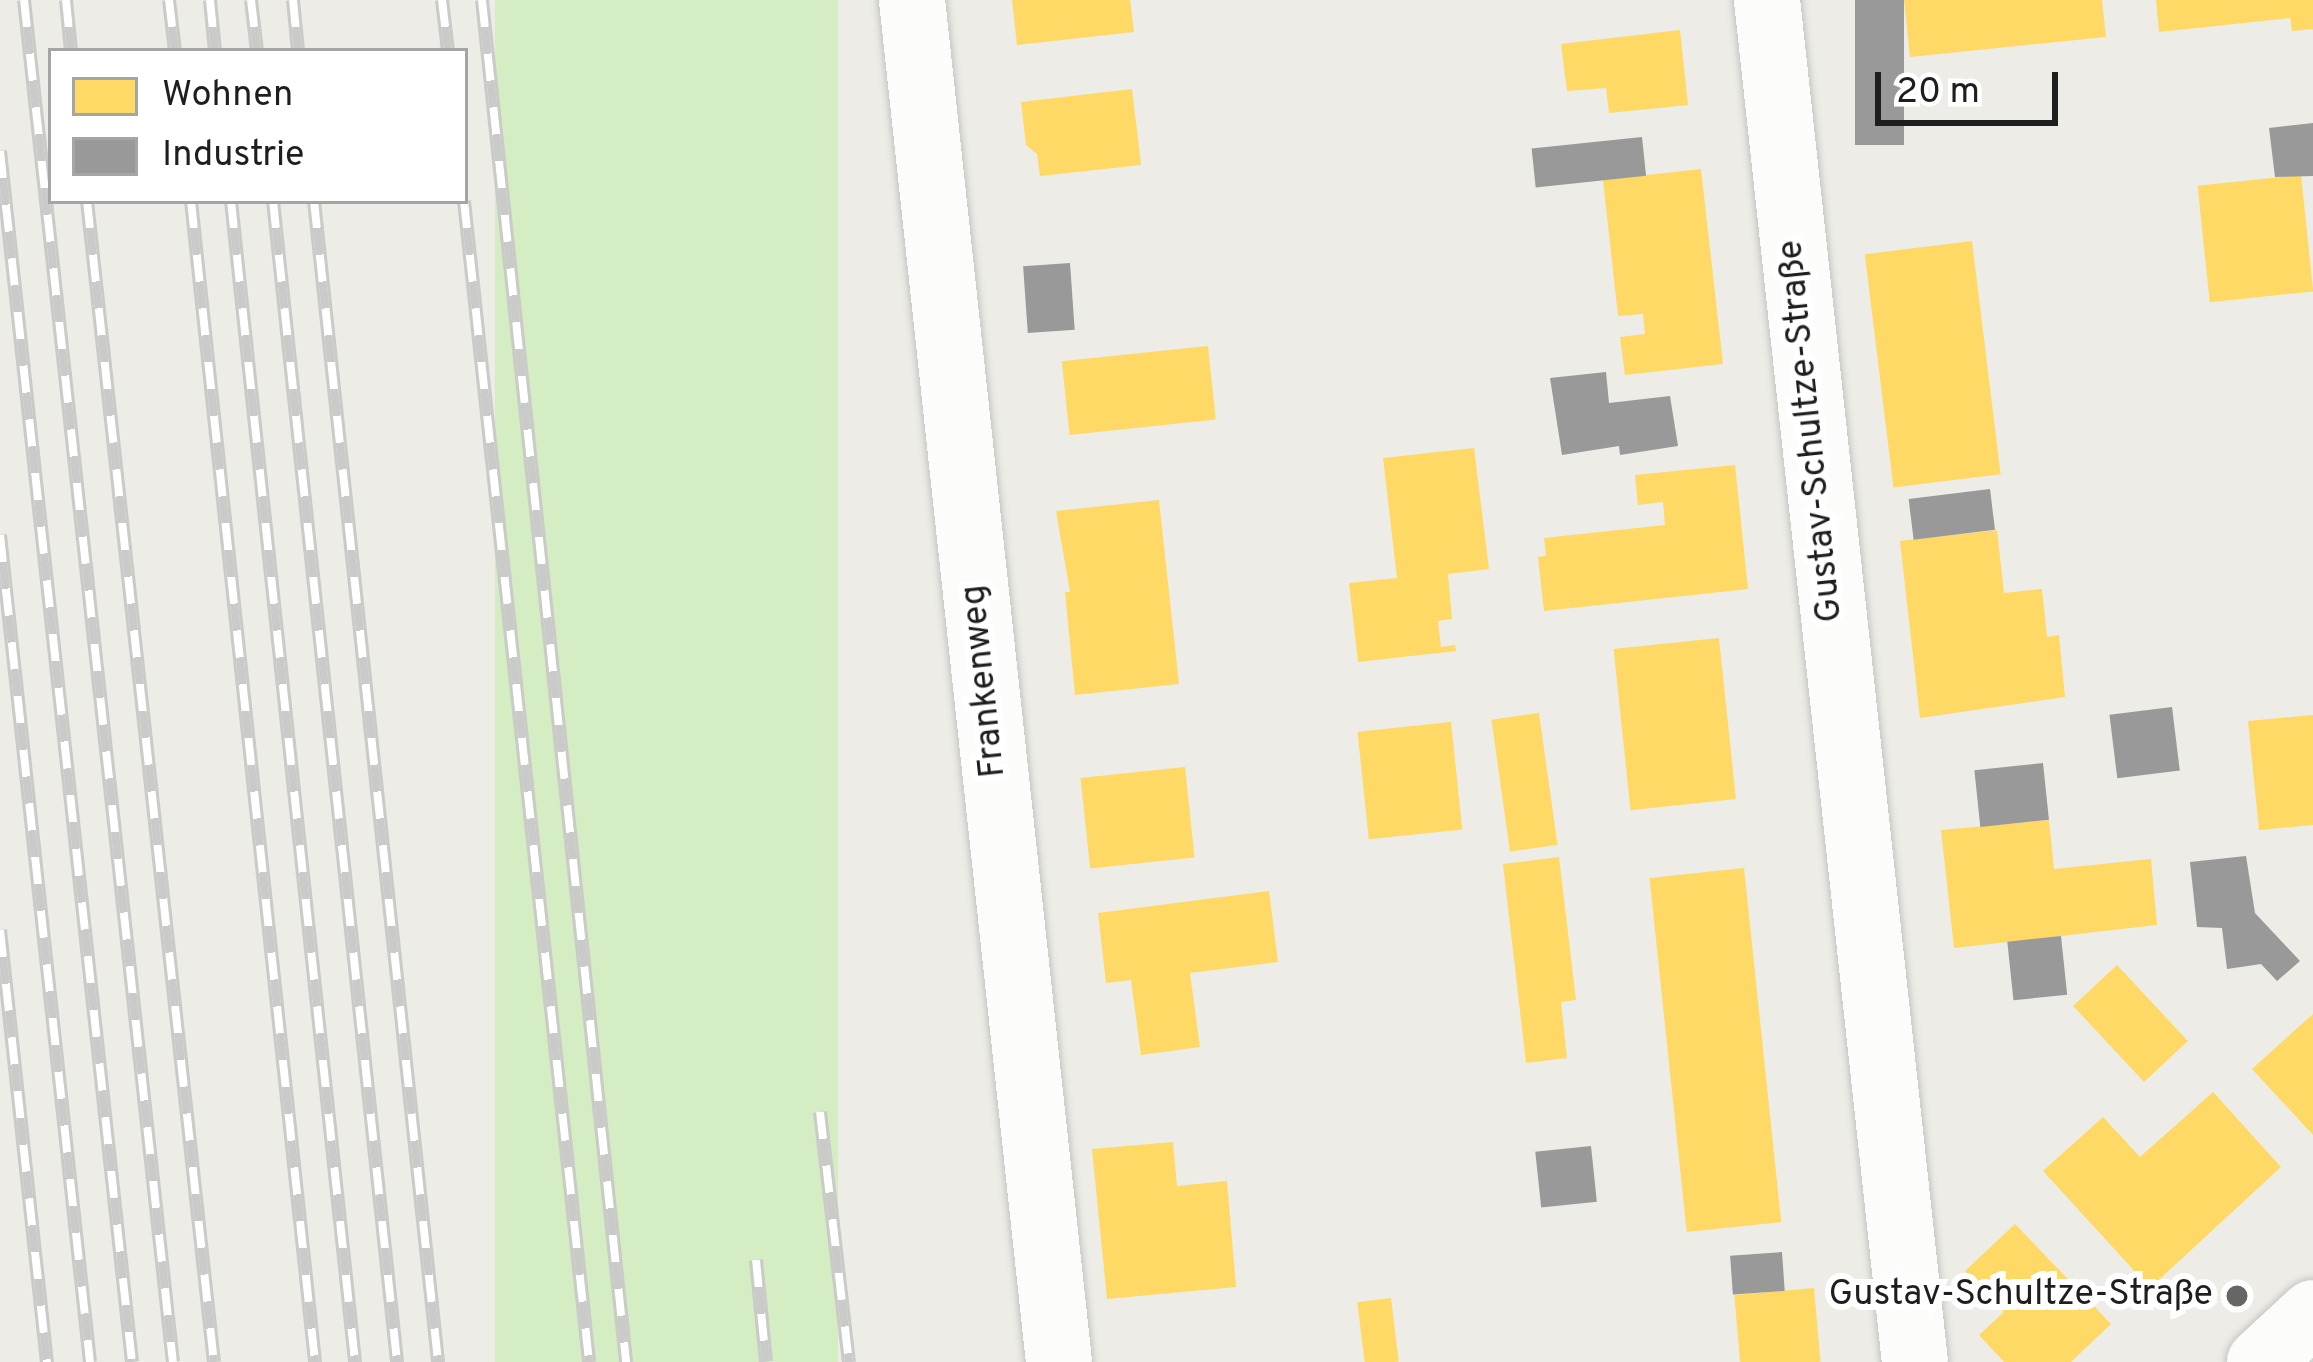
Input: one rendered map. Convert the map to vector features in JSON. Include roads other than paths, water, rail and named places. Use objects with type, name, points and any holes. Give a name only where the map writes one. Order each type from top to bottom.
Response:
[{"type":"street","name":"Frankenweg","points":[[912,0],[1059,1362]]},
{"type":"street","name":"Gustav-Schultze-Straße","points":[[1766,0],[1915,1362]]},
{"type":"street","points":[[2260,1362],[2313,1313]]},
{"type":"railway","points":[[24,0],[173,1362]]},
{"type":"railway","points":[[66,0],[71,48]]},
{"type":"railway","points":[[169,0],[175,48]]},
{"type":"railway","points":[[210,0],[215,48]]},
{"type":"railway","points":[[251,0],[257,48]]},
{"type":"railway","points":[[293,0],[298,48]]},
{"type":"railway","points":[[442,0],[448,48]]},
{"type":"railway","points":[[482,0],[626,1362]]},
{"type":"railway","points":[[0,151],[132,1362]]},
{"type":"railway","points":[[87,204],[214,1362]]},
{"type":"railway","points":[[191,204],[315,1362]]},
{"type":"railway","points":[[231,204],[355,1362]]},
{"type":"railway","points":[[273,204],[397,1362]]},
{"type":"railway","points":[[314,204],[438,1362]]},
{"type":"railway","points":[[464,204],[589,1362]]},
{"type":"railway","points":[[0,535],[90,1362]]},
{"type":"railway","points":[[0,930],[47,1362]]},
{"type":"railway","points":[[820,1112],[849,1362]]},
{"type":"railway","points":[[756,1260],[766,1362]]},
{"type":"place","name":"Gustav-Schultze-Straße","points":[[2237,1296]]}]
